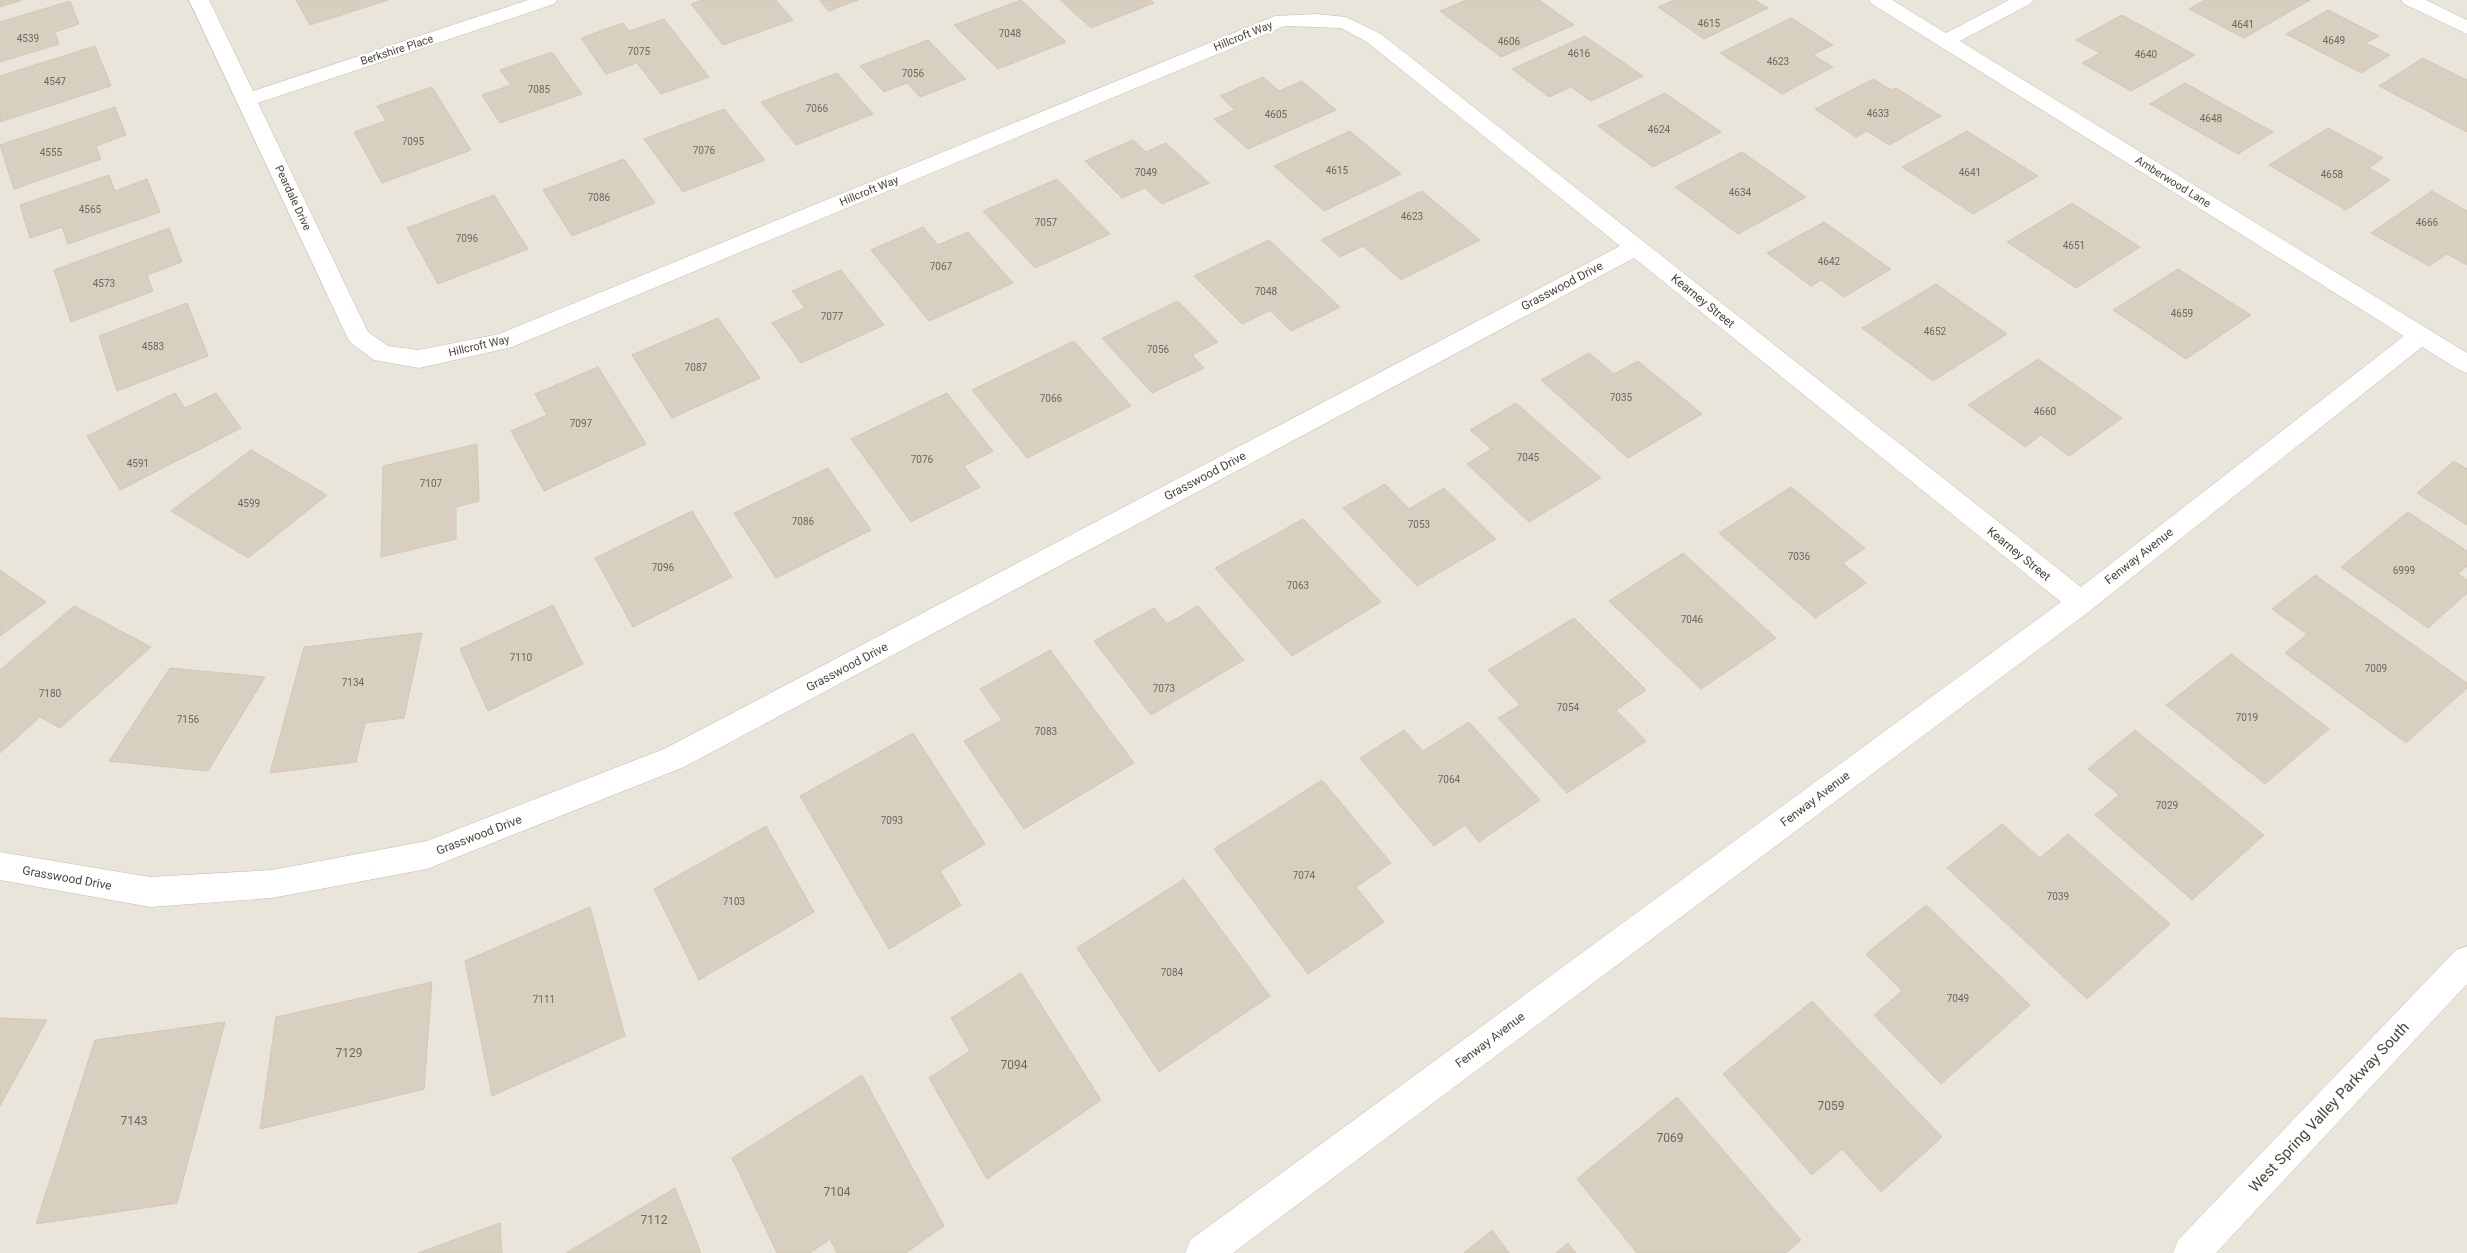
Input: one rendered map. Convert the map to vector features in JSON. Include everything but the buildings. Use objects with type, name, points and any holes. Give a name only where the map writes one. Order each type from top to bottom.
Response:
[{"type":"street","name":"Peardale Drive","points":[[199,0],[359,337],[382,354],[419,359]]},
{"type":"street","name":"Berkshire Place","points":[[247,100],[547,0]]},
{"type":"street","name":"Amberwood Lane","points":[[1879,0],[2467,364]]},
{"type":"street","points":[[1946,41],[2023,0]]},
{"type":"street","points":[[2411,0],[2467,28]]},
{"type":"street","name":"Hillcroft Way","points":[[419,359],[504,341],[1282,20],[1316,20]]},
{"type":"street","name":"Kearney Street","points":[[1316,20],[1346,24],[1374,38],[2080,602]]},
{"type":"street","name":"Grasswood Drive","points":[[0,866],[150,892],[272,884],[427,855],[674,758],[1636,247]]},
{"type":"street","name":"Fenway Avenue","points":[[1203,1253],[2080,602],[2420,336]]},
{"type":"street","name":"West Spring Valley Parkway South","points":[[2191,1253],[2467,961]]},
{"type":"shaded area","points":[[0,0],[2467,0],[2467,1253],[0,1253]]}]
